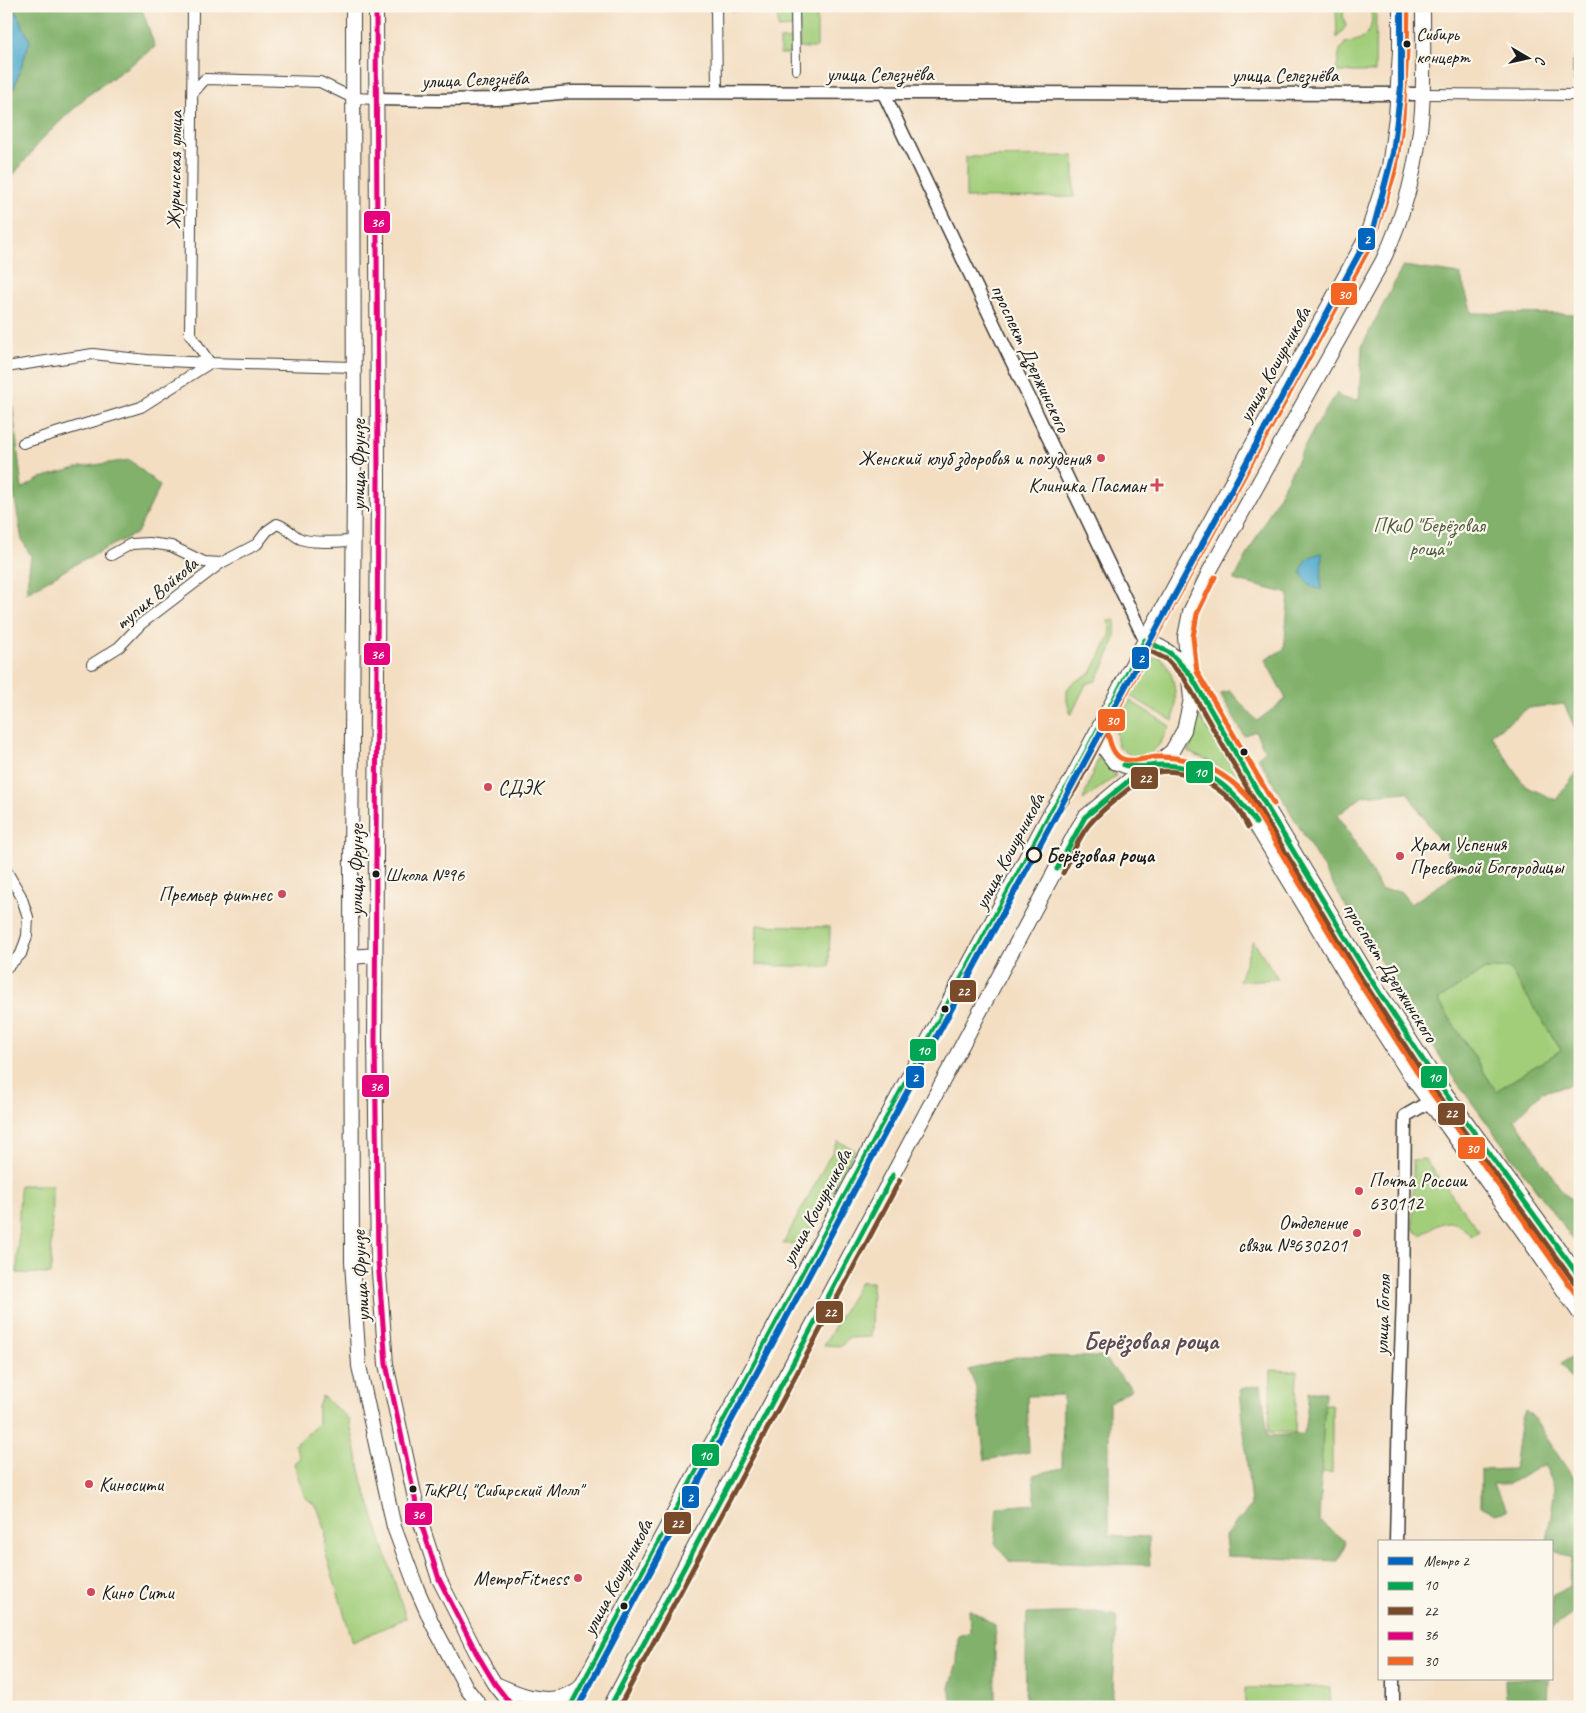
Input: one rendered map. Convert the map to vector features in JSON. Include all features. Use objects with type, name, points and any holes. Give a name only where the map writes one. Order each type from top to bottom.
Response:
[{"type":"main road","name":"улица Фрунзе","points":[[353,6],[352,1262],[359,1366],[394,1527],[428,1615],[467,1689],[481,1707]]},
{"type":"main road","name":"улица Фрунзе","points":[[376,6],[378,478],[376,955],[378,1260],[386,1364],[418,1517],[436,1570],[471,1642],[495,1684],[513,1707]]},
{"type":"main road","points":[[1398,94],[1400,6]]},
{"type":"main road","points":[[610,1707],[1078,828],[1085,818],[1132,778],[1155,765],[1172,750],[1184,730],[1191,699],[1185,637],[1190,612],[1205,581],[1382,262],[1392,240],[1411,180],[1421,116],[1423,6]]},
{"type":"main road","name":"улица Кошурникова","points":[[570,1707],[1048,817],[1069,784],[1144,640],[1366,238],[1389,167],[1398,94]]},
{"type":"main road","points":[[1144,640],[1163,647],[1190,674]]},
{"type":"main road","name":"проспект Дзержинского","points":[[1190,674],[1259,794],[1366,972],[1438,1083],[1580,1278]]},
{"type":"main road","name":"проспект Дзержинского","points":[[1099,728],[1106,751],[1114,762],[1128,767],[1141,768],[1155,765],[1183,767],[1202,772],[1221,783],[1242,802],[1354,987],[1428,1102],[1524,1233],[1580,1314]]},
{"type":"main road","points":[[351,844],[376,844]]},
{"type":"main road","points":[[351,957],[376,955]]},
{"type":"main road","points":[[495,1684],[538,1699],[562,1697],[580,1688]]},
{"type":"main road","points":[[467,1689],[473,1707]]},
{"type":"street","name":"Журинская улица","points":[[193,6],[190,334],[210,363]]},
{"type":"street","points":[[716,6],[717,93]]},
{"type":"street","points":[[795,6],[796,70]]},
{"type":"street","points":[[1579,95],[1580,6]]},
{"type":"street","name":"улица Селезнёва","points":[[192,94],[205,79],[320,82],[353,98],[377,99],[497,99],[572,92],[1579,95]]},
{"type":"street","name":"проспект Дзержинского","points":[[883,92],[1144,640]]},
{"type":"street","points":[[6,367],[94,354],[147,360],[353,367]]},
{"type":"street","points":[[23,443],[141,407],[210,363]]},
{"type":"street","points":[[6,374],[18,365]]},
{"type":"street","points":[[221,563],[257,544],[267,531],[277,524],[286,527],[300,539],[311,541],[353,540]]},
{"type":"street","name":"тупик Войкова","points":[[110,555],[131,544],[149,543],[171,546],[204,562],[221,563]]},
{"type":"street","name":"тупик Войкова","points":[[92,664],[119,647],[141,624],[221,563]]},
{"type":"street","points":[[6,870],[21,896],[28,917],[27,936],[21,954],[6,968]]},
{"type":"street","name":"улица Гоголя","points":[[1396,1540],[1406,1116],[1428,1102]]},
{"type":"street","points":[[1393,1680],[1393,1707]]},
{"type":"green space","points":[[13,6],[141,6],[155,47],[87,96],[43,138],[6,184],[6,102],[12,93],[30,41]]},
{"type":"green space","points":[[732,6],[793,6],[793,27],[778,28],[778,12],[732,11]]},
{"type":"green space","points":[[799,6],[817,6],[817,48],[799,48]]},
{"type":"green space","points":[[1336,6],[1344,6],[1343,17],[1346,26],[1337,38]]},
{"type":"green space","points":[[1369,6],[1376,6],[1375,72],[1336,72],[1340,50],[1346,42],[1365,36],[1371,26],[1372,20]]},
{"type":"green space","points":[[793,39],[793,54],[780,54],[780,40]]},
{"type":"green space","points":[[1074,156],[1074,197],[966,198],[966,157]]},
{"type":"green space","name":"ПКиО \"Берёзовая роща\"","points":[[1403,266],[1460,274],[1472,313],[1580,314],[1580,325],[1572,327],[1580,341],[1580,739],[1564,704],[1528,708],[1491,735],[1525,786],[1556,800],[1580,768],[1580,1085],[1578,1083],[1542,1092],[1515,1119],[1564,1194],[1580,1204],[1580,1249],[1453,1077],[1345,905],[1258,757],[1265,751],[1255,731],[1244,736],[1220,693],[1230,691],[1257,721],[1286,699],[1265,660],[1284,649],[1289,594],[1234,580],[1315,427],[1337,393],[1342,398],[1359,400],[1362,346]],"holes":[[[1407,792],[1458,869],[1443,883],[1411,904],[1400,891],[1381,890],[1338,815],[1363,796]],[[1509,968],[1561,1050],[1496,1091],[1438,1000],[1485,969]]]},
{"type":"green space","points":[[6,393],[12,400],[22,489],[41,478],[80,467],[130,460],[160,486],[137,533],[79,562],[26,593],[31,556],[22,540],[11,478],[6,473]]},
{"type":"green space","points":[[1114,619],[1115,635],[1107,658],[1096,681],[1086,684],[1071,715],[1067,701],[1067,690],[1071,684],[1091,673],[1110,636],[1111,630],[1108,621]]},
{"type":"green space","points":[[1160,657],[1166,664],[1173,679],[1175,705],[1173,721],[1130,696],[1147,663],[1154,658]]},
{"type":"green space","points":[[1129,700],[1170,726],[1159,745],[1146,758],[1131,756],[1118,746],[1116,731]]},
{"type":"green space","points":[[1199,715],[1243,785],[1211,762],[1188,752]]},
{"type":"green space","points":[[1099,756],[1116,776],[1083,800]]},
{"type":"green space","points":[[757,925],[830,927],[829,967],[756,965]]},
{"type":"green space","points":[[1253,940],[1278,979],[1239,981]]},
{"type":"green space","points":[[1509,968],[1561,1050],[1496,1091],[1438,1000],[1485,969]]},
{"type":"green space","points":[[838,1141],[855,1150],[803,1243],[783,1244]]},
{"type":"green space","points":[[1425,1159],[1479,1231],[1471,1236],[1453,1222],[1441,1223],[1421,1235],[1413,1229],[1413,1160]]},
{"type":"green space","points":[[20,1185],[52,1185],[51,1274],[17,1273]]},
{"type":"green space","points":[[860,1282],[872,1282],[871,1337],[847,1338],[842,1346],[824,1345]]},
{"type":"green space","points":[[1580,1352],[1580,1391],[1561,1364]]},
{"type":"green space","points":[[1020,1356],[1103,1357],[1132,1389],[1109,1403],[1109,1535],[1148,1537],[1150,1565],[1010,1562],[995,1543],[997,1507],[1035,1504],[1033,1475],[1062,1468],[1063,1395],[1027,1396],[1029,1452],[985,1460],[976,1388],[969,1370]]},
{"type":"green space","points":[[1271,1370],[1297,1371],[1295,1433],[1269,1432]]},
{"type":"green space","points":[[1261,1385],[1268,1436],[1304,1434],[1309,1392],[1325,1392],[1319,1521],[1346,1542],[1338,1561],[1227,1556],[1225,1536],[1251,1506],[1240,1389]]},
{"type":"green space","points":[[322,1396],[349,1419],[363,1483],[406,1618],[353,1642],[325,1551],[326,1531],[317,1507],[304,1496],[294,1463],[300,1458],[295,1445],[318,1424],[318,1407]]},
{"type":"green space","points":[[1312,1404],[1332,1404],[1332,1473],[1312,1473]]},
{"type":"green space","points":[[1526,1410],[1533,1417],[1580,1489],[1580,1608],[1554,1628],[1554,1595],[1569,1586],[1571,1559],[1554,1550],[1554,1540],[1547,1540],[1555,1488],[1544,1464],[1509,1484],[1492,1484],[1502,1498],[1507,1511],[1496,1514],[1481,1506],[1481,1470],[1514,1469],[1521,1418]]},
{"type":"green space","points":[[969,1609],[995,1625],[995,1707],[951,1707],[950,1688],[957,1663],[958,1636],[970,1632]]},
{"type":"green space","points":[[1096,1612],[1117,1616],[1112,1707],[1025,1707],[1027,1614]]},
{"type":"green space","points":[[1505,1680],[1549,1680],[1548,1707],[1506,1707]]},
{"type":"green space","points":[[1330,1687],[1331,1707],[1245,1707],[1245,1688]]},
{"type":"water","points":[[6,6],[13,6],[30,41],[12,93],[6,102]]},
{"type":"water","points":[[1322,553],[1321,590],[1309,584],[1301,572],[1308,559]]},
{"type":"metro line","name":"2","points":[[578,1707],[968,978],[1374,226],[1393,153],[1401,87],[1401,6]]},
{"type":"transit line","name":"36","points":[[376,6],[378,478],[375,1042],[378,1260],[386,1364],[419,1517],[439,1579],[477,1654],[495,1684],[513,1707]]},
{"type":"transit line","name":"30","points":[[1408,6],[1403,117],[1396,168],[1373,241],[1107,729],[1114,751],[1123,759],[1170,757],[1195,762],[1229,780],[1248,797],[1355,976],[1416,1071],[1580,1300]]},
{"type":"transit line","name":"30","points":[[1215,577],[1197,614],[1193,637],[1197,672],[1274,804]]},
{"type":"transit line","name":"10","points":[[570,1707],[1145,640],[1170,653],[1190,674],[1259,794],[1366,972],[1438,1083],[1580,1278]]},
{"type":"transit line","name":"22","points":[[579,1707],[1054,821],[1076,788],[1148,650],[1166,659],[1184,678],[1253,798],[1360,976],[1432,1087],[1574,1282]]},
{"type":"transit line","name":"10","points":[[1124,765],[1134,767],[1178,766],[1205,774],[1228,789],[1256,823]]},
{"type":"transit line","name":"10","points":[[1057,869],[1085,817],[1132,778],[1155,765]]},
{"type":"transit line","name":"22","points":[[1063,873],[1081,837],[1093,820],[1131,787],[1158,772],[1178,772],[1198,778],[1216,788],[1234,804],[1248,827]]},
{"type":"transit line","name":"10","points":[[610,1707],[893,1175]]},
{"type":"transit line","name":"22","points":[[619,1707],[900,1180]]},
{"type":"place","name":"Сибирь концерт","points":[[1407,44]]},
{"type":"place","name":"Женский клуб здоровья и похудения","points":[[1101,458]]},
{"type":"place","name":"Клиника Пасман","points":[[1157,485]]},
{"type":"place","name":"СДЭК","points":[[488,787]]},
{"type":"place","name":"Берёзовая роща","points":[[1034,855]]},
{"type":"place","name":"Храм Успения Пресвятой Богородицы","points":[[1400,856]]},
{"type":"place","name":"Школа №96","points":[[376,874]]},
{"type":"place","name":"Премьер фитнес","points":[[282,894]]},
{"type":"place","name":"Почта России 630112","points":[[1359,1191]]},
{"type":"place","name":"Отделение связи №630201","points":[[1357,1233]]},
{"type":"place","name":"Киносити","points":[[89,1484]]},
{"type":"place","name":"ТиКРЦ \"Сибирский Молл\"","points":[[413,1489]]},
{"type":"place","name":"МетроFitness","points":[[578,1578]]},
{"type":"place","name":"Кино Сити","points":[[91,1592]]},
{"type":"district","name":"Берёзовая роща","points":[[1151,1340]]}]
